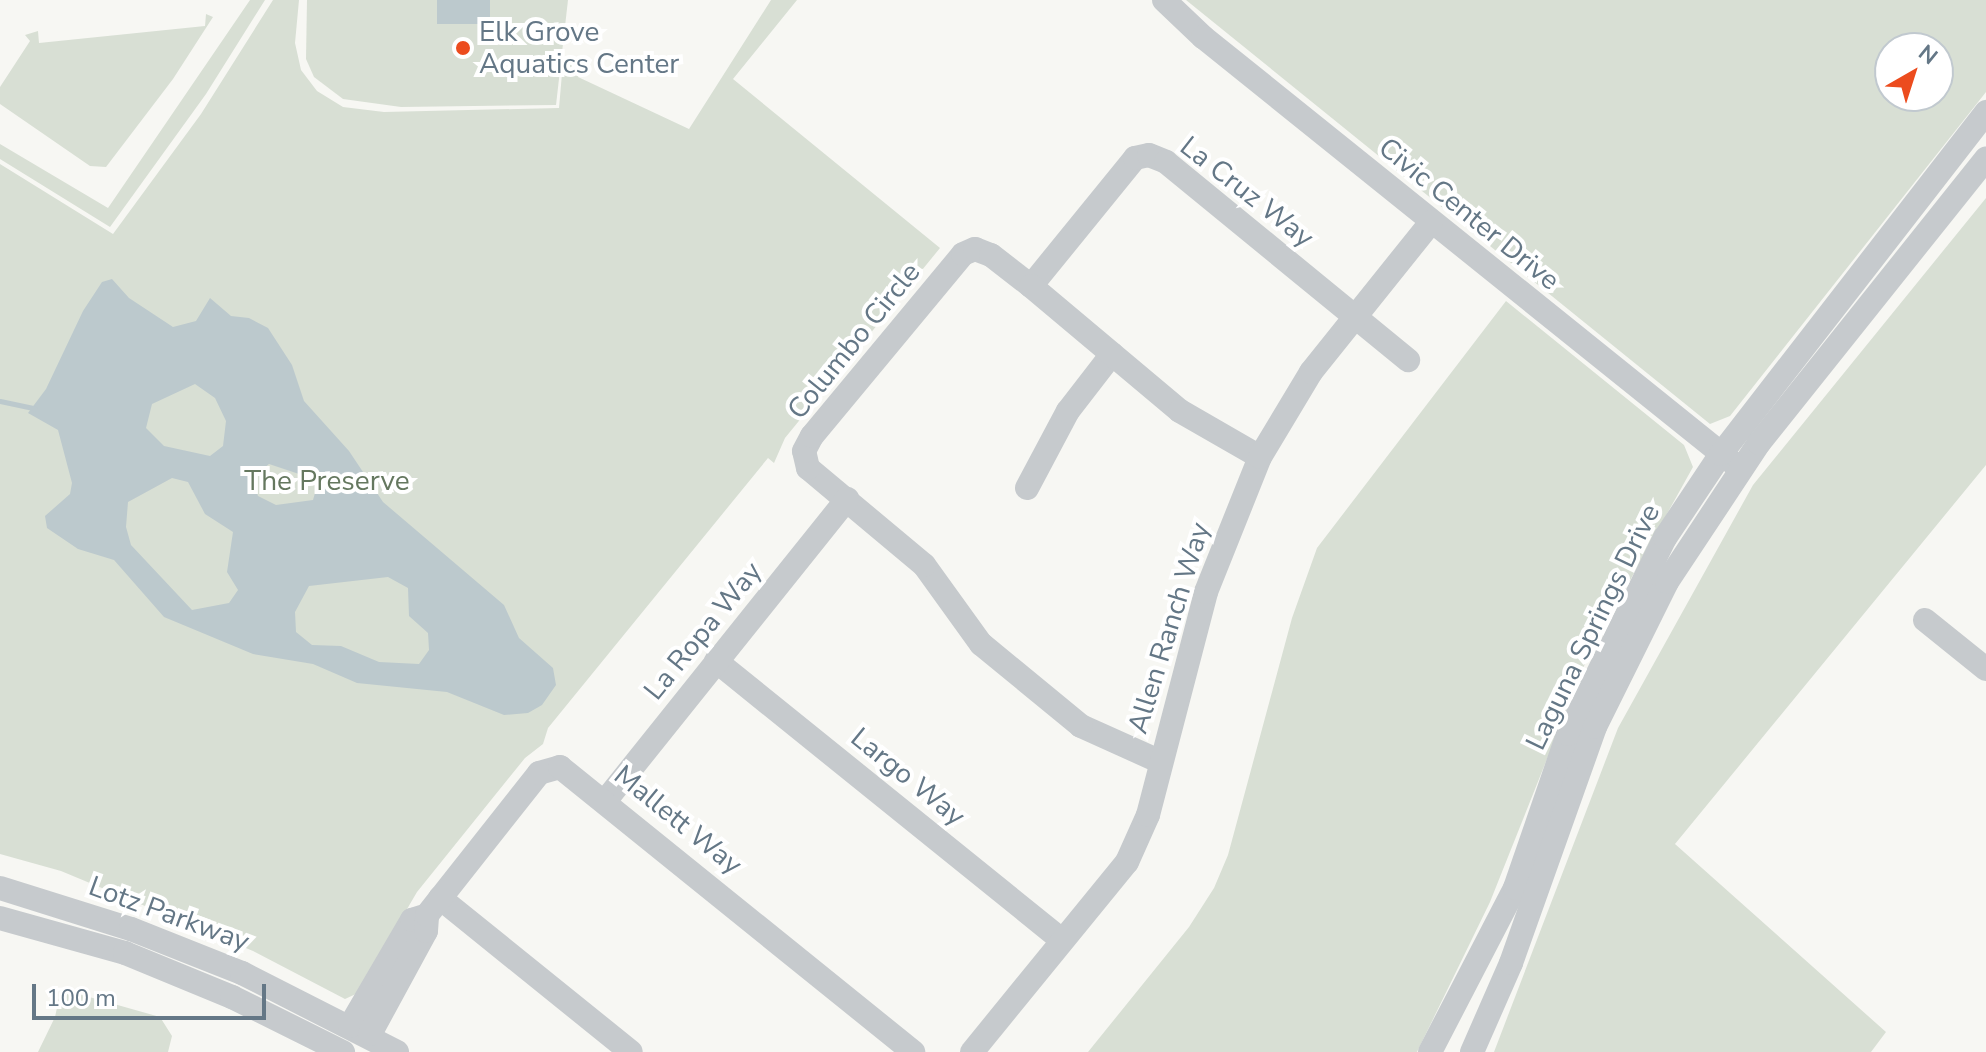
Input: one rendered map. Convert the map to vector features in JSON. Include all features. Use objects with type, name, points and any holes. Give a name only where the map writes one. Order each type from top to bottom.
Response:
[{"type":"street","name":"Civic Center Drive","points":[[1164,0],[1431,222],[1741,469]]},
{"type":"street","name":"Laguna Springs Drive","points":[[1430,1052],[1515,888],[1568,734],[1665,538],[1721,454],[1986,112]]},
{"type":"street","name":"La Cruz Way","points":[[1031,286],[1135,158],[1149,155],[1166,162],[1408,360]]},
{"type":"street","name":"Laguna Springs Drive","points":[[1472,1052],[1511,963],[1595,727],[1667,582],[1741,469],[1986,159]]},
{"type":"street","name":"Allen Ranch Way","points":[[972,1052],[1127,862],[1148,815],[1206,592],[1260,457],[1311,372],[1431,222]]},
{"type":"street","name":"Columbo Circle","points":[[1161,762],[1081,726],[991,653],[958,616],[924,565],[808,468],[804,451],[963,254],[975,249],[991,255],[1031,286],[1180,411],[1260,457]]},
{"type":"street","points":[[1027,488],[1068,411],[1112,354]]},
{"type":"street","name":"La Ropa Way","points":[[606,800],[847,499]]},
{"type":"street","points":[[1925,620],[1986,669]]},
{"type":"street","name":"Largo Way","points":[[716,661],[1062,940]]},
{"type":"street","name":"Mallett Way","points":[[360,1030],[426,931],[434,906],[548,767],[575,774],[913,1052]]},
{"type":"street","name":"Lotz Parkway","points":[[0,888],[201,956],[360,1030],[397,1052]]},
{"type":"street","points":[[434,906],[631,1052]]},
{"type":"street","name":"Lotz Parkway","points":[[0,918],[125,953],[232,997],[343,1052]]},
{"type":"green space","points":[[250,0],[265,0],[206,94],[110,227],[0,159],[0,144],[108,208]]},
{"type":"green space","name":"The Preserve","points":[[273,0],[299,0],[295,43],[301,70],[317,91],[343,107],[384,112],[559,108],[563,62],[579,63],[583,65],[578,77],[689,129],[771,0],[797,0],[733,79],[940,248],[785,438],[774,463],[768,458],[548,728],[543,744],[525,758],[417,892],[358,993],[345,999],[253,951],[61,871],[0,854],[0,164],[113,234],[201,114]]},
{"type":"green space","points":[[307,0],[568,0],[556,105],[401,107],[343,99],[314,77],[306,59]]},
{"type":"green space","points":[[1186,0],[1986,0],[1986,92],[1730,416],[1710,424]]},
{"type":"green space","points":[[206,14],[213,17],[173,79],[106,167],[90,166],[0,104],[0,87],[30,41],[25,35],[38,31],[39,43],[205,26]]},
{"type":"green space","points":[[1986,198],[1986,465],[1675,844],[1886,1032],[1871,1052],[1494,1052],[1618,728],[1753,485]]},
{"type":"green space","points":[[1506,301],[1684,445],[1693,467],[1588,656],[1490,902],[1417,1052],[1088,1052],[1189,927],[1214,888],[1228,855],[1292,618],[1317,548]]},
{"type":"green space","points":[[61,989],[160,1017],[172,1036],[168,1052],[38,1052],[55,1017]]},
{"type":"shaded area","points":[[437,0],[490,0],[490,24],[437,24]]},
{"type":"shaded area","points":[[112,279],[129,298],[173,327],[196,321],[210,298],[231,316],[249,318],[268,328],[292,365],[304,401],[349,451],[383,502],[504,605],[519,638],[553,668],[556,685],[542,705],[528,713],[504,715],[447,692],[357,683],[313,664],[253,654],[164,617],[114,560],[78,549],[47,528],[45,516],[70,494],[72,483],[58,430],[28,413],[46,389],[83,311],[102,282]],"holes":[[[195,384],[215,398],[226,421],[223,446],[210,456],[164,446],[146,428],[152,404]],[[269,464],[311,478],[317,486],[313,500],[276,505],[258,496],[252,478]],[[172,478],[188,482],[205,514],[233,532],[227,572],[238,590],[229,603],[192,610],[131,545],[126,527],[128,502]],[[388,577],[408,588],[409,616],[428,633],[429,650],[419,664],[379,662],[341,646],[312,645],[296,632],[295,612],[309,586]]]},
{"type":"waterway","points":[[0,401],[34,408]]},
{"type":"place","name":"Elk Grove Aquatics Center","points":[[463,48]]}]
